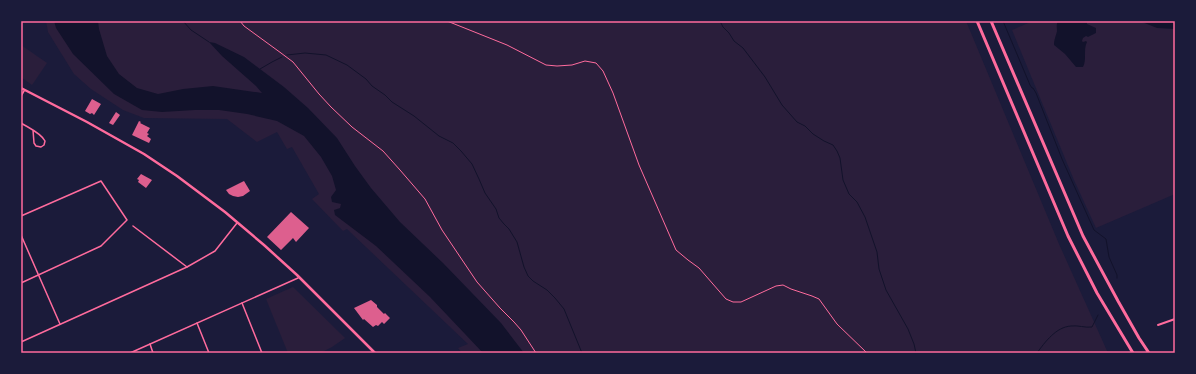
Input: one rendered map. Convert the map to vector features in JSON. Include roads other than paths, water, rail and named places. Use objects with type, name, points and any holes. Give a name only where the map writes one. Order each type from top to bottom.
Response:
[{"type":"highway","points":[[978,21],[1068,236],[1097,293],[1133,353]]},
{"type":"highway","points":[[991,21],[1083,236],[1138,338],[1149,353]]},
{"type":"main road","points":[[21,87],[144,154],[177,176],[238,222],[264,245],[299,277],[375,353]]},
{"type":"street","points":[[21,96],[25,89]]},
{"type":"street","points":[[21,123],[33,130],[44,137],[44,145],[41,147],[36,146],[34,143],[33,130]]},
{"type":"street","points":[[21,216],[101,180],[127,220],[101,246],[21,282]]},
{"type":"street","points":[[21,342],[187,267],[215,251],[238,222]]},
{"type":"street","points":[[133,226],[187,267]]},
{"type":"street","points":[[21,235],[60,324]]},
{"type":"street","points":[[130,353],[299,277]]},
{"type":"street","points":[[242,303],[262,353]]},
{"type":"street","points":[[1158,325],[1175,319]]},
{"type":"street","points":[[197,323],[209,353]]},
{"type":"street","points":[[150,344],[153,353]]},
{"type":"lane","points":[[240,21],[244,26],[293,62],[319,94],[338,114],[383,151],[400,170],[425,199],[442,230],[477,282],[518,326],[536,353]]},
{"type":"waterway","points":[[183,21],[191,30],[209,42]]},
{"type":"waterway","points":[[720,21],[734,41],[743,48],[765,77],[782,105],[797,122],[805,126],[813,134],[833,145],[837,151],[840,158],[843,180],[849,194],[857,202],[865,217],[877,252],[879,269],[886,290],[908,329],[916,353]]},
{"type":"waterway","points":[[1003,21],[1030,85],[1036,93],[1062,159],[1094,230],[1106,239],[1109,257],[1117,278]]},
{"type":"waterway","points":[[287,55],[305,53],[326,55],[347,65],[366,79],[372,86],[392,102],[414,116],[439,136],[453,143],[461,151],[472,164],[485,193],[496,209],[499,218],[509,229],[517,242],[528,276],[547,290],[564,309],[582,353]]},
{"type":"waterway","points":[[260,69],[282,57]]},
{"type":"waterway","points":[[1037,353],[1051,336],[1060,329],[1074,326],[1092,327],[1098,315]]}]
